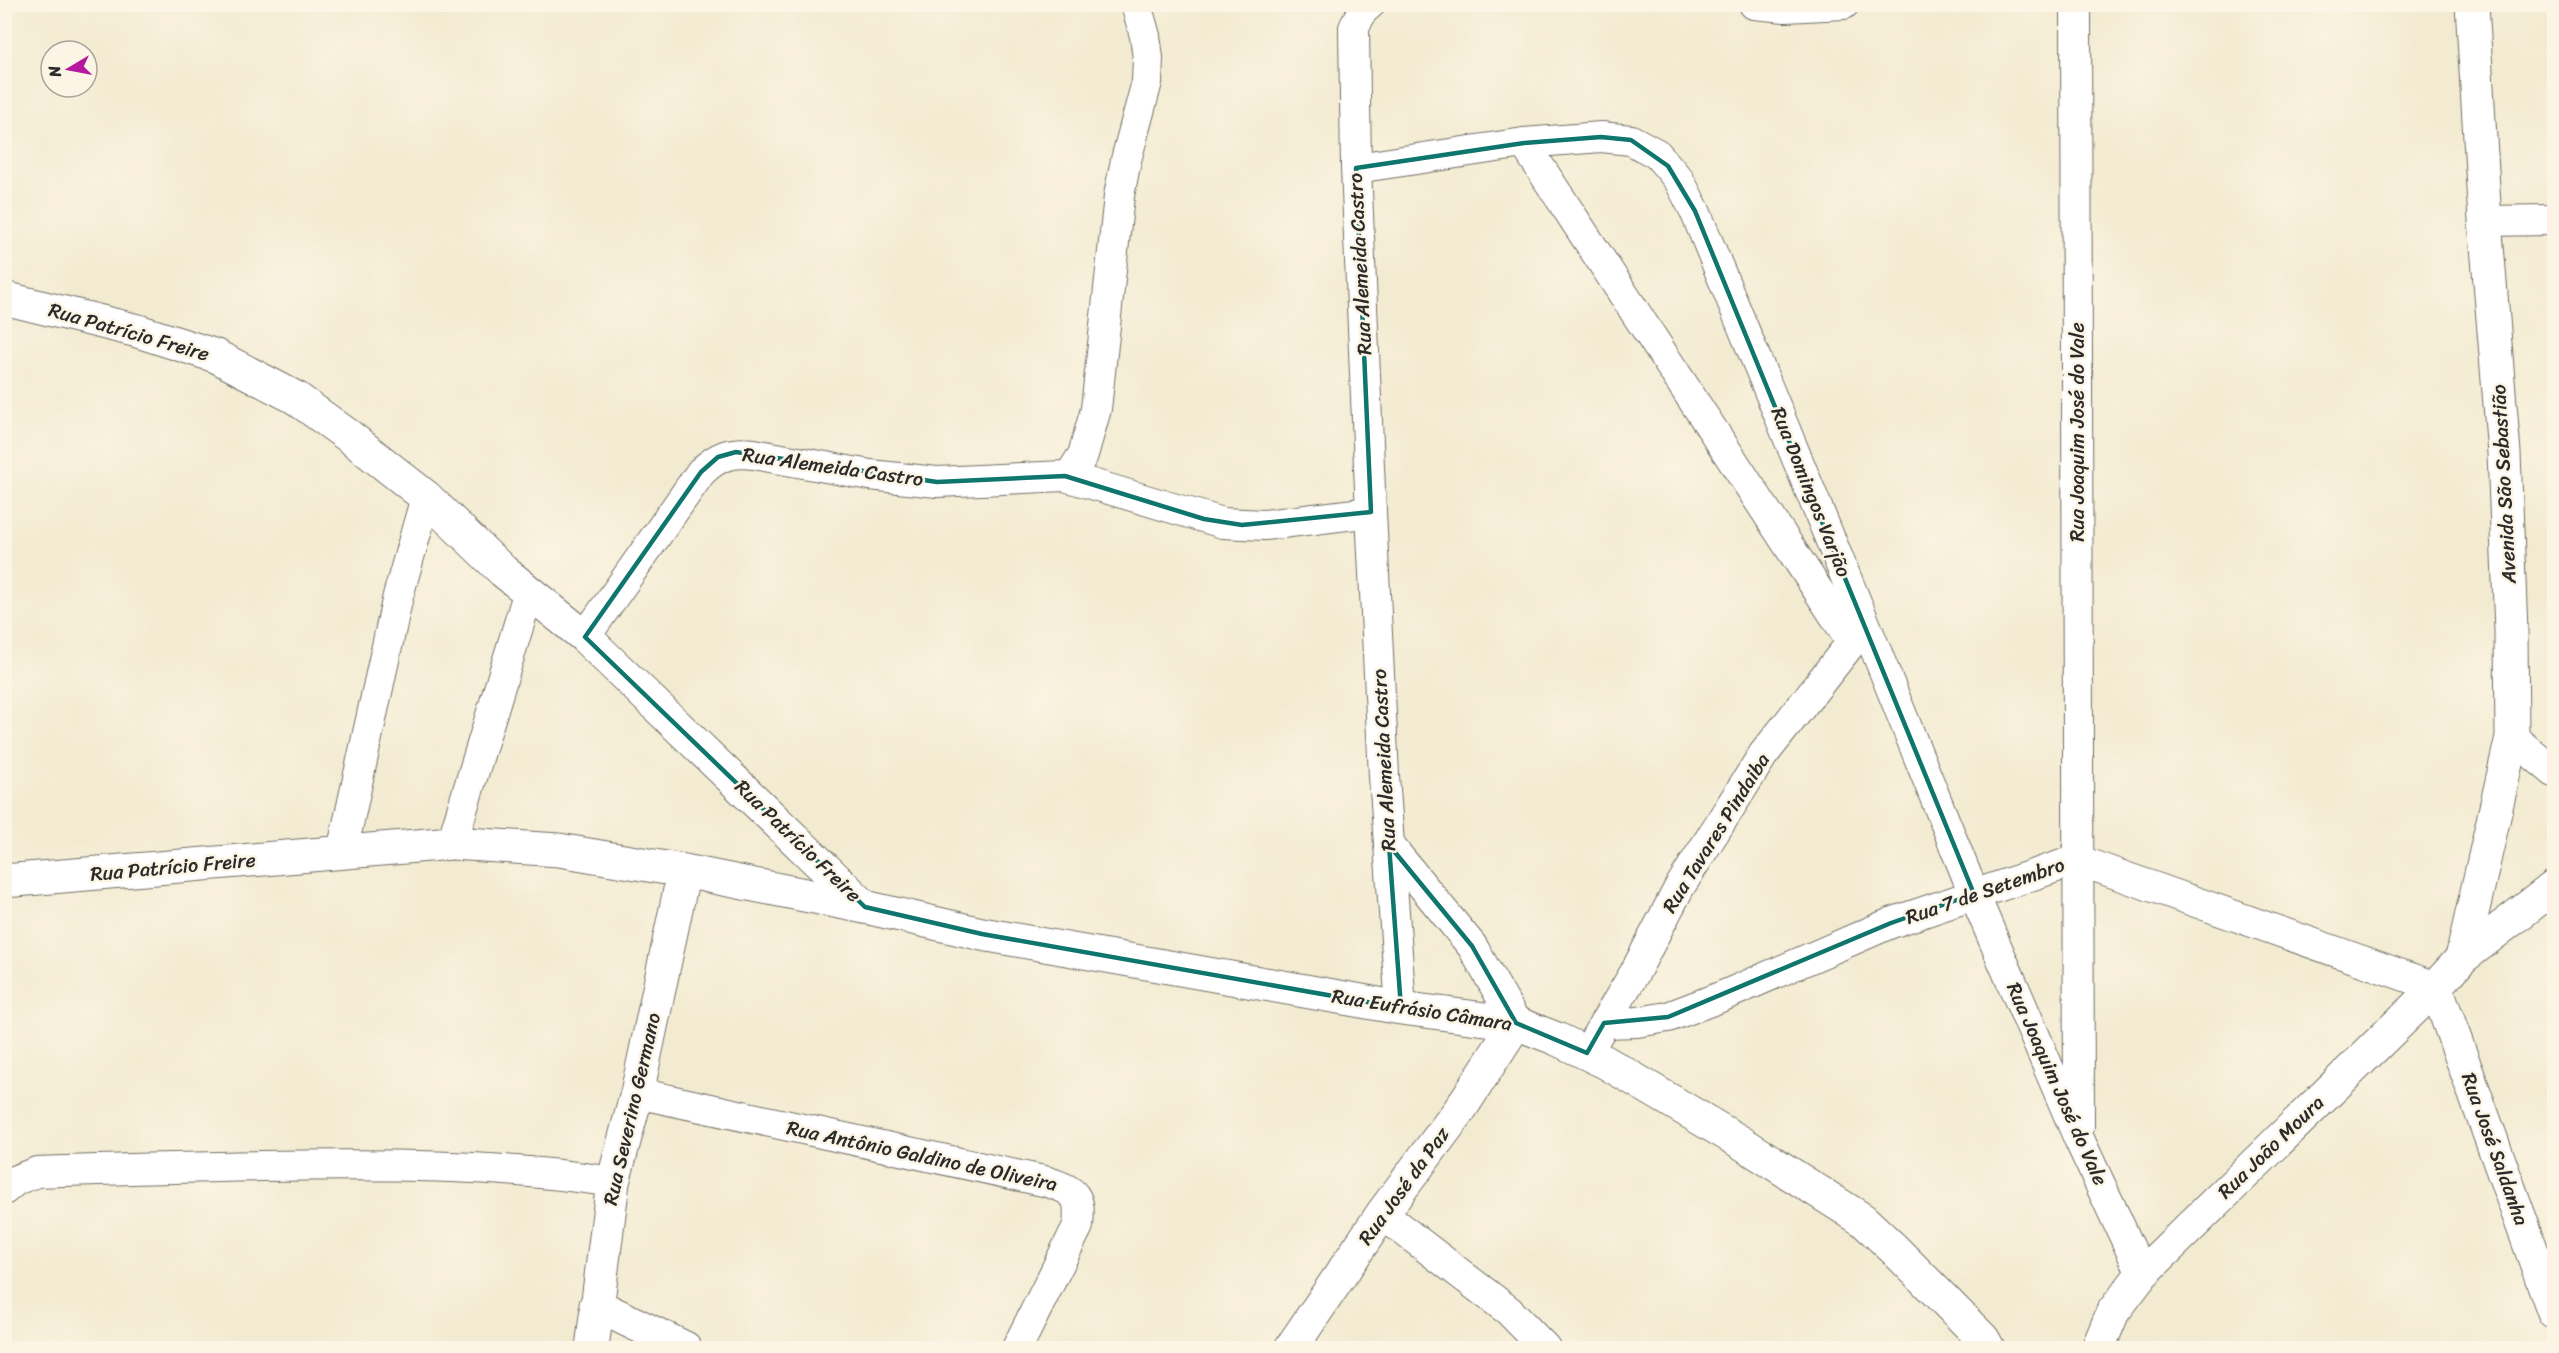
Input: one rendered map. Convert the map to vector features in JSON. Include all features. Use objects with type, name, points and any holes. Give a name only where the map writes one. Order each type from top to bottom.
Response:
[{"type":"street","points":[[1065,476],[1072,472],[1083,454],[1096,409],[1119,196],[1147,82],[1148,58],[1145,36],[1136,4]]},
{"type":"street","name":"Rua Alemeida Castro","points":[[1370,4],[1362,11],[1354,28],[1356,168],[1371,512],[1389,845],[1401,1008]]},
{"type":"street","points":[[1754,4],[1837,5]]},
{"type":"street","name":"Rua Joaquim José do Vale","points":[[2076,4],[2079,1139]]},
{"type":"street","name":"Avenida São Sebastião","points":[[2462,958],[2511,737],[2511,631],[2504,465],[2472,4]]},
{"type":"street","name":"Rua Domingos Varjão","points":[[1356,168],[1524,143],[1601,136],[1631,140],[1646,146],[1663,160],[1679,180],[1695,211],[1860,637],[1974,894]]},
{"type":"street","name":"Rua Domingos Varjão","points":[[1524,143],[1860,637]]},
{"type":"street","points":[[2486,221],[2554,220]]},
{"type":"street","name":"Rua Patrício Freire","points":[[4,298],[138,331],[216,356],[296,399],[350,437],[426,497],[503,571],[585,637],[865,906]]},
{"type":"street","name":"Rua Alemeida Castro","points":[[585,637],[701,472],[725,454],[736,452],[870,475],[937,482],[1065,476],[1223,523],[1265,525],[1371,512]]},
{"type":"street","points":[[342,852],[398,596],[426,497]]},
{"type":"street","points":[[452,843],[529,591]]},
{"type":"street","name":"Rua Tavares Pindaiba","points":[[1587,1053],[1634,974],[1679,888],[1763,755],[1860,637]]},
{"type":"street","points":[[2511,737],[2554,772]]},
{"type":"street","name":"Rua Patrício Freire","points":[[4,881],[452,843],[559,850],[684,871],[865,906]]},
{"type":"street","points":[[1389,845],[1472,946],[1516,1023]]},
{"type":"street","name":"Rua 7 de Setembro","points":[[1604,1023],[1637,1022],[1668,1017],[1723,996],[1892,923],[2077,860],[2436,987]]},
{"type":"street","name":"Rua Severino Germano","points":[[592,1348],[613,1182],[637,1093],[684,871]]},
{"type":"street","name":"Rua João Moura","points":[[2098,1348],[2113,1312],[2142,1274],[2436,987],[2462,958],[2554,887]]},
{"type":"street","name":"Rua Joaquim José do Vale","points":[[1974,894],[2079,1139],[2142,1274]]},
{"type":"street","name":"Rua Eufrásio Câmara","points":[[865,906],[982,934],[1401,1008],[1516,1023],[1587,1053],[1742,1143],[1863,1220],[1994,1345]]},
{"type":"street","name":"Rua José Saldanha","points":[[2436,987],[2554,1312]]},
{"type":"street","name":"Rua José da Paz","points":[[1291,1348],[1382,1214],[1459,1111],[1516,1023]]},
{"type":"street","name":"Rua Antônio Galdino de Oliveira","points":[[637,1093],[1048,1182],[1066,1188],[1076,1196],[1080,1206],[1078,1226],[1017,1348]]},
{"type":"street","points":[[4,1190],[16,1180],[37,1172],[362,1164],[499,1168],[613,1182]]},
{"type":"street","points":[[1382,1214],[1500,1304],[1545,1348]]},
{"type":"street","points":[[596,1305],[685,1348]]},
{"type":"highlighted area","points":[[1601,137],[1631,140],[1668,166],[1695,211],[1974,894],[1891,923],[1668,1017],[1604,1023],[1587,1053],[1516,1023],[1472,946],[1389,845],[1401,1008],[982,934],[865,907],[585,637],[701,472],[718,457],[736,452],[937,482],[1065,476],[1204,519],[1242,525],[1371,512],[1356,168],[1524,143]]}]
